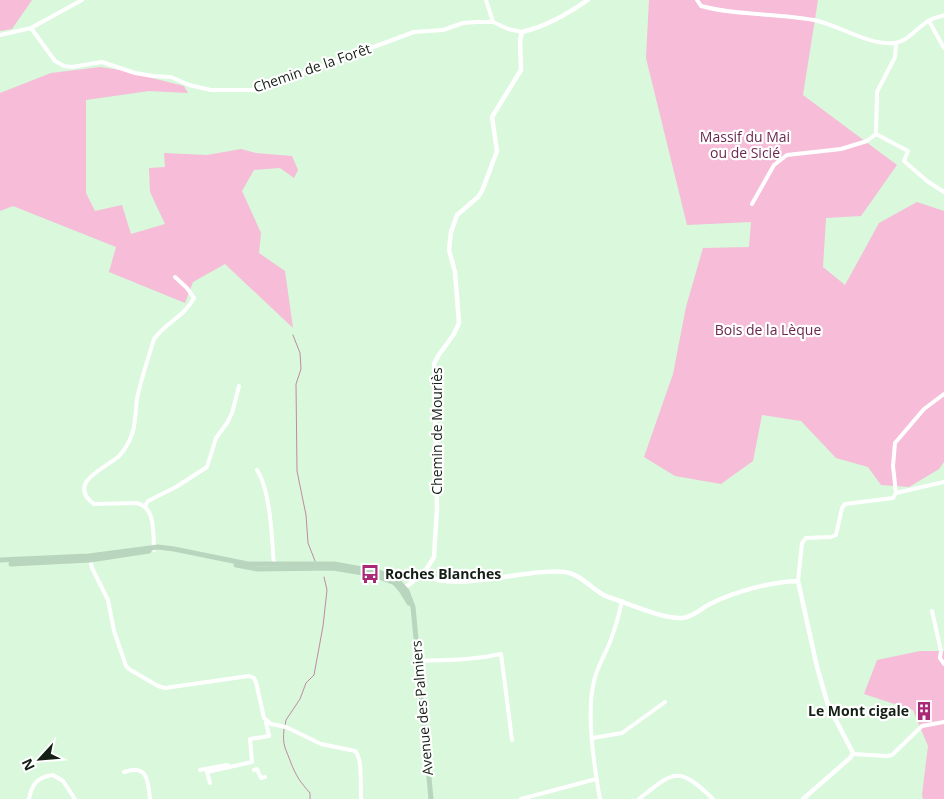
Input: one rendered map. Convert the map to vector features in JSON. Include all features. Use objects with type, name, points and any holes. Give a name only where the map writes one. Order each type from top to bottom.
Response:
[{"type":"main road","points":[[0,562],[90,558],[154,549],[248,568],[323,563],[350,566],[388,575],[397,580],[403,589]]},
{"type":"main road","name":"Avenue des Palmiers","points":[[403,589],[411,600],[414,618],[431,799]]},
{"type":"street","points":[[0,35],[30,28],[82,0]]},
{"type":"street","points":[[486,0],[493,22]]},
{"type":"street","points":[[522,32],[537,28],[559,18],[588,0]]},
{"type":"street","points":[[697,0],[701,6],[720,11],[814,20],[875,41],[896,43],[930,20],[944,15]]},
{"type":"street","points":[[930,20],[944,48]]},
{"type":"street","name":"Chemin de la Forêt","points":[[30,28],[55,61],[64,66],[72,67],[102,62],[135,73],[171,77],[211,90],[236,92],[257,90],[414,32],[443,30],[463,24],[493,22],[508,29],[522,32]]},
{"type":"street","name":"Chemin de Mouriès","points":[[403,589],[424,573],[434,557],[436,544],[437,471],[434,364],[454,334],[458,323],[455,272],[449,250],[451,232],[457,215],[478,197],[482,191],[498,152],[492,117],[521,70],[520,40],[522,32]]},
{"type":"street","points":[[752,204],[774,165],[787,154],[841,149],[868,141],[876,134],[877,92],[895,58],[896,43]]},
{"type":"street","points":[[876,134],[908,152],[904,161],[927,181],[944,192]]},
{"type":"street","points":[[154,549],[150,514],[145,506],[136,503],[94,504],[89,500],[85,485],[95,471],[118,456],[127,445],[133,434],[137,400],[154,339],[157,334],[183,314],[194,298],[176,277]]},
{"type":"street","points":[[145,506],[148,501],[176,487],[207,466],[216,438],[232,413],[239,386]]},
{"type":"street","points":[[852,754],[850,745],[828,704],[820,681],[798,581],[802,543],[806,538],[836,536],[842,508],[845,504],[893,498],[896,493],[893,466],[895,443],[924,410],[944,394]]},
{"type":"street","points":[[257,470],[262,478],[264,487],[274,567]]},
{"type":"street","points":[[896,493],[944,482]]},
{"type":"street","points":[[90,558],[108,600],[114,631],[126,666],[129,669],[165,688],[249,676],[254,678],[269,736],[250,739],[252,762],[255,771],[257,769],[261,778],[265,777]]},
{"type":"street","points":[[424,573],[436,581],[460,582],[527,572],[566,572],[581,578],[600,594],[657,613],[682,618],[694,615],[716,601],[749,589],[798,581]]},
{"type":"street","points":[[600,799],[596,779],[591,713],[594,680],[611,641],[622,602]]},
{"type":"street","points":[[932,611],[941,651],[940,658],[944,664]]},
{"type":"street","points":[[418,661],[460,658],[480,659],[501,654],[512,740]]},
{"type":"street","points":[[593,738],[622,733],[665,702]]},
{"type":"street","points":[[266,722],[286,727],[321,744],[355,751],[359,754],[361,799]]},
{"type":"street","points":[[803,799],[822,784],[852,754],[892,755],[922,726],[944,722]]},
{"type":"street","points":[[210,783],[207,772],[252,762]]},
{"type":"street","points":[[200,770],[227,765],[230,767]]},
{"type":"street","points":[[124,772],[140,770],[145,774],[150,799]]},
{"type":"street","points":[[29,799],[33,784],[38,779],[53,775],[63,781],[75,799]]},
{"type":"street","points":[[639,799],[660,781],[679,775],[690,779],[713,799]]},
{"type":"street","points":[[522,799],[596,779]]},
{"type":"green space","points":[[0,0],[32,0],[12,29],[0,31]]},
{"type":"green space","name":"Bois de la Lèque","points":[[649,0],[818,0],[803,95],[897,165],[861,216],[826,218],[823,267],[845,285],[879,223],[917,202],[944,211],[944,462],[939,469],[909,487],[881,485],[868,467],[836,458],[801,421],[762,415],[753,461],[721,484],[675,476],[644,457],[673,374],[686,307],[703,248],[749,247],[751,222],[687,225],[646,58]]},
{"type":"green space","points":[[100,67],[184,86],[188,93],[149,91],[86,100],[86,193],[95,211],[122,205],[131,234],[165,224],[150,192],[149,168],[165,167],[164,153],[207,155],[241,149],[256,153],[292,156],[298,170],[294,178],[280,168],[254,170],[242,191],[261,233],[259,253],[285,271],[293,328],[225,264],[193,282],[185,303],[109,272],[116,247],[13,206],[0,211],[0,93],[51,73]]},
{"type":"green space","points":[[920,651],[944,651],[944,799],[923,799],[928,746],[913,710],[864,694],[877,660]]},
{"type":"waterway","points":[[293,335],[300,353],[301,369],[296,384],[297,471],[306,515],[308,543],[315,561]]},
{"type":"waterway","points":[[285,726],[286,720],[300,699],[306,683],[314,675],[327,590],[324,577]]},
{"type":"waterway","points":[[284,729],[286,751],[297,776],[310,793],[310,799]]},
{"type":"place","name":"Roches Blanches","points":[[370,574]]},
{"type":"place","name":"Le Mont cigale","points":[[924,711]]},
{"type":"park label","name":"Massif du Mai ou de Sicié","points":[[745,146]]}]
